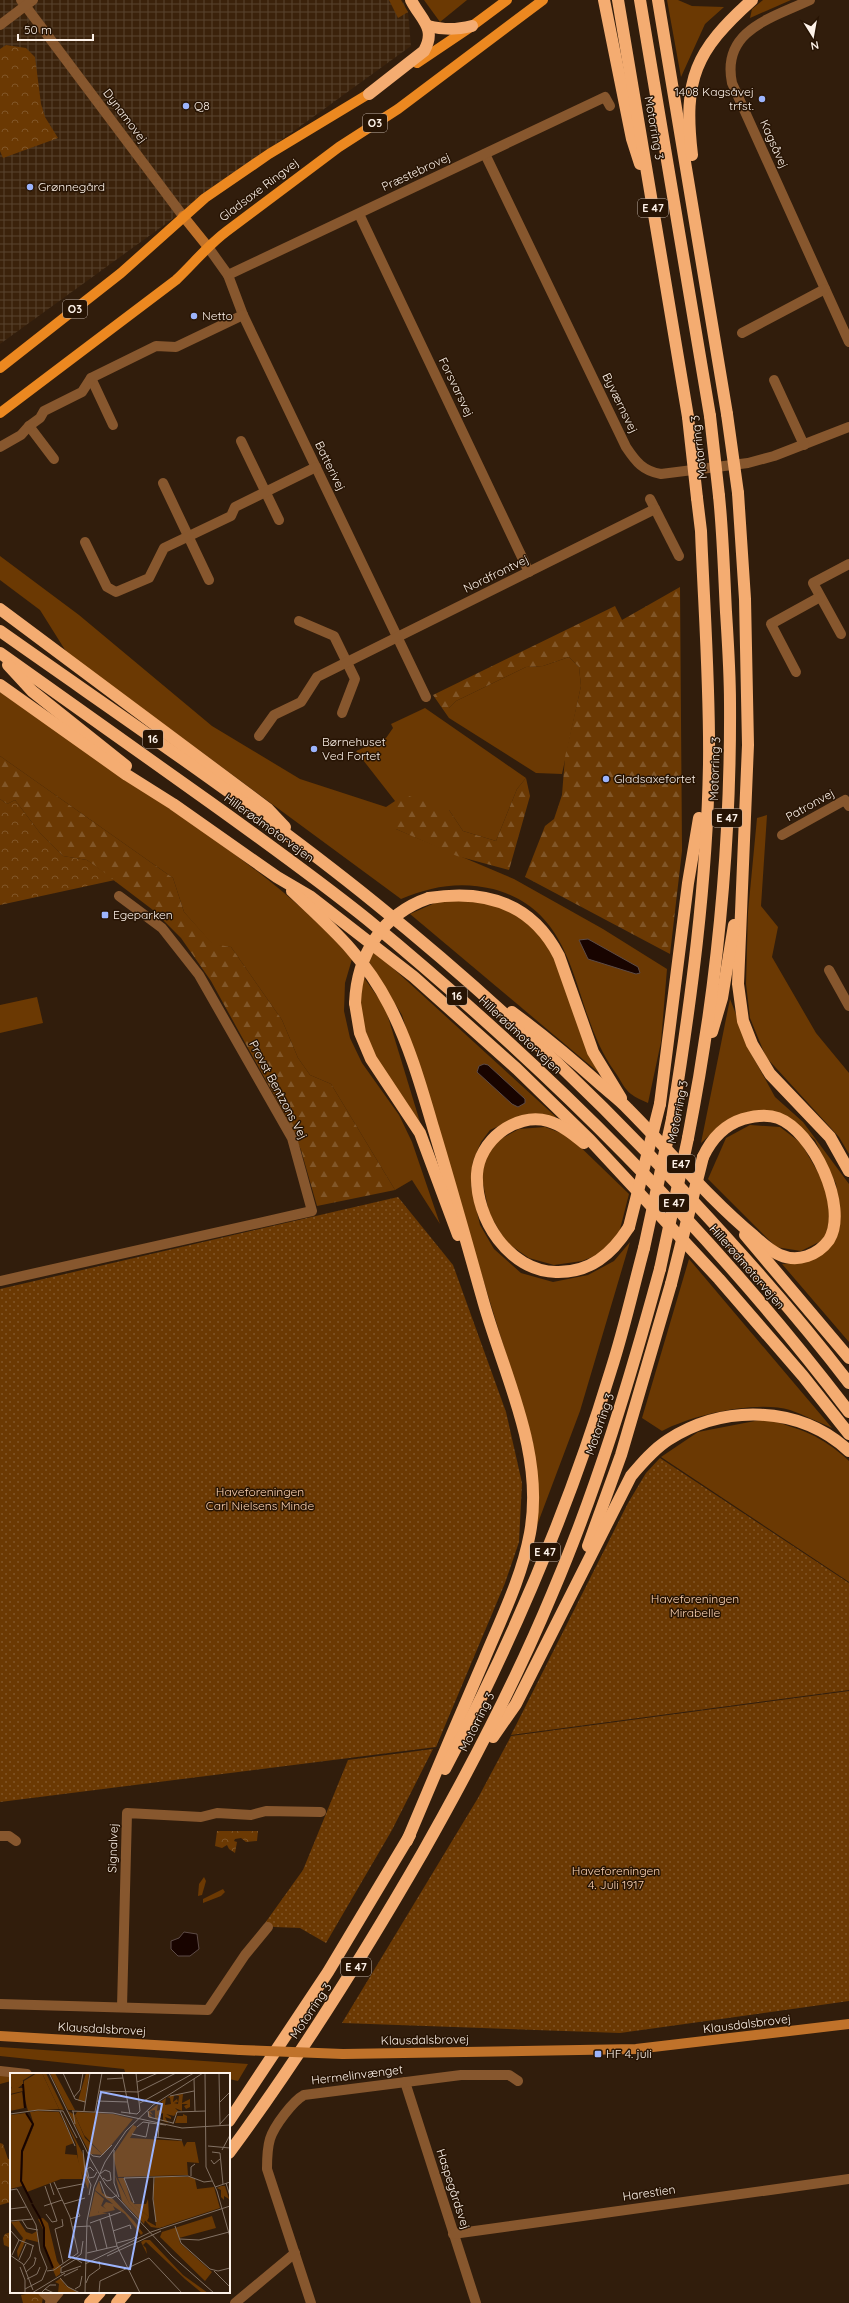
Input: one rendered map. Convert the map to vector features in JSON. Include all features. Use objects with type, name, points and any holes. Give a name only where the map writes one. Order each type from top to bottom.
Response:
[{"type":"highway","points":[[369,94],[424,51],[429,39],[428,26],[411,0]]},
{"type":"highway","name":"Motorring 3","points":[[230,2119],[328,1972],[407,1841],[476,1710],[528,1596],[574,1482],[611,1370],[644,1248],[672,1119],[691,998],[702,892],[708,764],[701,531],[688,417],[618,0]]},
{"type":"highway","name":"Motorring 3","points":[[230,2152],[342,1991],[468,1773],[552,1595],[591,1495],[631,1375],[660,1269],[688,1138],[702,1064],[718,939],[729,785],[730,702],[722,528],[710,416],[640,0]]},
{"type":"highway","points":[[658,0],[727,414],[738,493],[745,600],[748,745],[738,984],[743,1021],[752,1044],[770,1074],[830,1137],[849,1171]]},
{"type":"highway","points":[[701,254],[689,130],[689,100],[691,88],[694,76],[705,52],[724,25],[752,0]]},
{"type":"highway","points":[[605,5],[632,138],[654,213]]},
{"type":"highway","points":[[428,26],[443,30],[458,30],[472,26]]},
{"type":"highway","points":[[0,609],[268,809],[305,848]]},
{"type":"highway","name":"Hillerødmotorvejen","points":[[0,631],[305,848],[377,904],[467,980],[546,1052],[639,1143],[773,1289],[849,1383]]},
{"type":"highway","name":"Hillerødmotorvejen","points":[[0,653],[288,858],[366,918],[453,992],[530,1062],[640,1171],[759,1301],[808,1358],[849,1412]]},
{"type":"highway","points":[[0,657],[32,691],[173,804]]},
{"type":"highway","points":[[0,684],[127,775],[173,804],[277,877],[311,896],[414,977],[523,1074],[590,1140],[719,1279],[803,1376],[849,1434]]},
{"type":"highway","points":[[610,1163],[558,1125],[547,1120],[519,1122],[507,1126],[497,1133],[486,1147],[479,1163],[477,1173],[480,1199],[493,1230],[512,1255],[537,1269],[549,1272],[580,1269],[595,1263],[608,1254],[629,1227],[660,1104],[688,883],[708,764]]},
{"type":"highway","points":[[702,1064],[722,998],[742,869]]},
{"type":"highway","points":[[277,877],[324,919],[351,947],[371,974],[388,1004],[403,1035],[417,1073],[483,1301]]},
{"type":"highway","points":[[407,1841],[514,1588],[530,1533],[533,1487],[526,1435],[483,1301],[428,1150],[409,1114],[371,1059],[360,1033],[355,1003],[357,979],[361,964],[377,934],[406,909],[429,898],[453,894],[473,895],[494,900],[525,914],[540,927],[551,941],[559,956],[593,1052],[627,1107]]},
{"type":"highway","points":[[467,980],[550,1039],[627,1107]]},
{"type":"highway","name":"E47","points":[[627,1107],[734,1220]]},
{"type":"highway","points":[[569,1598],[621,1455],[671,1284],[703,1156],[715,1137],[736,1121],[766,1115],[778,1118],[798,1131],[808,1142],[825,1170],[836,1197],[838,1209],[838,1219],[830,1239],[820,1250],[797,1259],[781,1256],[770,1250],[734,1220]]},
{"type":"highway","points":[[734,1220],[750,1242],[849,1358]]},
{"type":"highway","points":[[468,1773],[516,1704],[631,1476],[648,1456],[668,1440],[690,1428],[714,1419],[739,1414],[764,1414],[790,1418],[814,1427],[836,1439],[849,1451]]},
{"type":"highway","points":[[90,2303],[99,2293]]},
{"type":"highway","points":[[117,2303],[125,2293]]},
{"type":"main road","name":"Gladsaxe Ringvej","points":[[0,368],[121,273],[204,198],[269,154],[337,111],[369,94],[472,26],[507,0]]},
{"type":"main road","name":"Gladsaxe Ringvej","points":[[0,413],[176,280],[201,257],[214,240],[339,147],[398,109],[543,0]]},
{"type":"street","name":"Kagsåvej","points":[[810,0],[753,27],[737,42],[732,57],[730,71],[732,83],[849,342]]},
{"type":"street","name":"Dynamovej","points":[[26,2],[183,216],[208,247]]},
{"type":"street","points":[[0,25],[26,2]]},
{"type":"street","name":"Præstebrovej","points":[[228,275],[605,97],[610,106]]},
{"type":"street","name":"Byværnsvej","points":[[485,154],[626,447],[640,466],[651,472],[661,474],[748,463],[804,445],[849,427]]},
{"type":"street","name":"Forsvarsvej","points":[[358,214],[529,572]]},
{"type":"street","name":"Batterivej","points":[[208,247],[228,275],[243,315],[426,697]]},
{"type":"street","points":[[742,333],[825,289]]},
{"type":"street","points":[[0,447],[21,435],[29,426],[40,418],[44,411],[82,392],[91,378],[156,346],[176,347],[243,315]]},
{"type":"street","points":[[91,378],[113,424]]},
{"type":"street","points":[[774,380],[804,445]]},
{"type":"street","points":[[29,426],[54,459]]},
{"type":"street","points":[[241,441],[279,520]]},
{"type":"street","points":[[85,542],[107,587],[116,592],[149,578],[164,548],[231,516],[235,507],[316,467]]},
{"type":"street","points":[[163,483],[209,580]]},
{"type":"street","points":[[650,499],[680,556]]},
{"type":"street","name":"Nordfrontvej","points":[[259,736],[274,715],[301,702],[317,677],[655,509]]},
{"type":"street","points":[[841,634],[813,584],[849,564]]},
{"type":"street","points":[[796,672],[771,624],[820,597]]},
{"type":"street","points":[[299,621],[334,636],[348,662],[355,679],[342,713]]},
{"type":"street","name":"Patronvej","points":[[782,835],[844,800],[849,806]]},
{"type":"street","name":"Provst Bentzons Vej","points":[[0,1281],[312,1211],[292,1138],[199,975],[162,928],[119,896]]},
{"type":"street","points":[[829,970],[849,1006]]},
{"type":"street","name":"Signalvej","points":[[122,2007],[127,1813],[201,1817],[217,1814],[251,1815],[266,1811],[322,1812]]},
{"type":"street","points":[[0,1836],[8,1836],[16,1841]]},
{"type":"street","points":[[0,2004],[208,2010],[245,1955],[268,1927]]},
{"type":"street","name":"Klausdalsbrovej","points":[[0,2036],[240,2050],[343,2054],[636,2049],[849,2024]]},
{"type":"street","points":[[0,2071],[19,2073]]},
{"type":"street","name":"Hermelinvænget","points":[[311,2303],[267,2170],[267,2154],[271,2137],[296,2100],[304,2095],[461,2075],[509,2075],[518,2081]]},
{"type":"street","name":"Haspegårdsvej","points":[[404,2082],[476,2303]]},
{"type":"street","name":"Harestien","points":[[454,2234],[849,2179]]},
{"type":"street","points":[[235,2303],[295,2253]]},
{"type":"shaded area","points":[[0,0],[402,0],[408,12],[411,46],[0,344]]},
{"type":"shaded area","points":[[588,939],[638,967],[640,973],[636,974],[588,959],[579,940]]},
{"type":"shaded area","points":[[484,1064],[488,1065],[525,1099],[525,1103],[518,1107],[512,1104],[477,1072],[479,1066]]},
{"type":"shaded area","points":[[184,1932],[197,1934],[199,1949],[190,1956],[178,1956],[171,1949],[171,1941],[179,1938]]},
{"type":"green space","points":[[389,0],[401,0],[408,12],[398,18]]},
{"type":"green space","points":[[424,0],[467,0],[440,22]]},
{"type":"green space","points":[[667,0],[678,0],[692,6],[724,7],[705,24],[681,77]]},
{"type":"green space","points":[[763,0],[791,0],[750,18],[752,9]]},
{"type":"green space","points":[[6,45],[26,48],[35,57],[41,104],[45,117],[58,138],[3,158],[0,151],[0,49]]},
{"type":"green space","points":[[0,556],[79,615],[212,726],[300,779],[386,807],[395,801],[356,751],[386,738],[393,728],[391,724],[425,708],[526,778],[517,789],[496,841],[463,831],[449,810],[396,829],[514,879],[603,929],[667,969],[661,1042],[648,1103],[635,1097],[627,1090],[600,1047],[589,1020],[571,966],[559,941],[544,919],[522,901],[493,889],[469,885],[435,888],[401,899],[67,653],[40,610],[0,580]]},
{"type":"green space","points":[[680,587],[682,851],[670,954],[525,877],[545,826],[554,819],[562,795],[565,757],[581,686],[579,667],[569,657],[543,666],[526,667],[456,701],[449,708],[449,718],[433,695],[615,606],[622,620]]},
{"type":"green space","points":[[569,657],[579,667],[581,686],[562,774],[536,773],[449,718],[449,708],[456,701],[526,667],[543,666]]},
{"type":"green space","points":[[0,692],[186,820],[261,874],[308,914],[352,959],[345,983],[344,1011],[350,1038],[362,1063],[399,1115],[412,1142],[440,1224],[412,1180],[395,1190],[331,1084],[310,1075],[298,1058],[282,1020],[231,947],[213,945],[184,912],[173,878],[0,756]]},
{"type":"green space","points":[[0,756],[173,878],[184,912],[213,944],[231,947],[282,1020],[298,1058],[310,1075],[331,1084],[395,1190],[317,1206],[301,1150],[285,1115],[211,981],[181,938],[153,910],[87,860],[63,856],[40,833],[15,800],[7,804],[0,799]]},
{"type":"green space","points":[[526,778],[530,796],[509,870],[457,856],[396,829],[395,801],[406,795],[449,810],[463,831],[496,841],[517,789]]},
{"type":"green space","points":[[0,799],[7,804],[15,800],[40,833],[63,856],[87,860],[115,880],[0,905]]},
{"type":"green space","points":[[767,815],[761,906],[778,927],[772,957],[816,1033],[849,1073],[849,1154],[839,1137],[766,1057],[750,1018],[746,984],[748,912],[757,818]]},
{"type":"green space","points":[[471,897],[500,902],[534,924],[548,943],[598,1072],[410,914],[437,902]]},
{"type":"green space","points":[[373,950],[556,1117],[517,1118],[490,1130],[481,1142],[473,1161],[471,1186],[480,1225],[494,1249],[521,1273],[553,1282],[588,1275],[614,1261],[630,1242],[580,1411],[533,1536],[533,1442],[402,1015],[368,960]]},
{"type":"green space","points":[[362,975],[385,1007],[420,1122],[387,1077],[363,1034],[359,1008]]},
{"type":"green space","points":[[37,997],[43,1023],[0,1033],[0,1005]]},
{"type":"green space","points":[[730,999],[752,1055],[775,1097],[803,1122],[849,1184],[849,1342],[782,1264],[807,1262],[840,1213],[836,1184],[815,1140],[796,1124],[768,1111],[747,1112],[723,1123],[701,1143]]},
{"type":"green space","points":[[750,1125],[780,1127],[801,1143],[823,1181],[831,1209],[832,1226],[821,1241],[801,1251],[776,1247],[708,1179],[726,1138]]},
{"type":"green space","points":[[545,1127],[569,1136],[629,1194],[618,1237],[602,1253],[582,1261],[554,1265],[529,1258],[506,1242],[489,1213],[483,1184],[483,1161],[495,1142],[519,1129]]},
{"type":"green space","name":"Haveforeningen Carl Nielsens Minde","points":[[398,1197],[453,1265],[506,1412],[522,1483],[519,1542],[505,1583],[436,1747],[0,1802],[0,1289]]},
{"type":"green space","points":[[689,1259],[832,1428],[790,1410],[776,1407],[742,1408],[724,1411],[690,1420],[662,1431],[642,1418]]},
{"type":"green space","points":[[765,1419],[800,1430],[820,1439],[849,1461],[849,1582],[661,1457],[698,1432]]},
{"type":"green space","name":"Haveforeningen Mirabelle","points":[[660,1458],[849,1583],[849,1690],[511,1735],[628,1503],[646,1473]]},
{"type":"green space","name":"Haveforeningen 4. Juli 1917","points":[[849,1691],[849,2001],[620,2033],[342,2023],[478,1798],[511,1736]]},
{"type":"green space","points":[[433,1749],[392,1830],[326,1943],[300,1928],[274,1927],[265,1923],[303,1870],[348,1760]]},
{"type":"green space","points":[[217,1831],[258,1831],[257,1841],[246,1842],[241,1838],[235,1839],[234,1841],[237,1842],[235,1853],[229,1849],[227,1845],[222,1848],[215,1846]]},
{"type":"green space","points":[[204,1877],[206,1881],[202,1895],[198,1896],[199,1884]]},
{"type":"green space","points":[[223,1889],[225,1892],[221,1896],[203,1903],[203,1899]]},
{"type":"green space","points":[[0,2047],[248,2064],[238,2081],[230,2079],[230,2073],[126,2073],[124,2069],[0,2056]]},
{"type":"green space","points":[[0,2075],[10,2077],[10,2081],[0,2084]]},
{"type":"green space","points":[[0,2143],[3,2144],[8,2159],[10,2159],[10,2202],[0,2205]]},
{"type":"green space","points":[[10,2232],[10,2248],[4,2245],[3,2238],[5,2234]]},
{"type":"green space","points":[[38,2293],[43,2297],[42,2303],[23,2303],[21,2295]]},
{"type":"place","name":"1408 Kagsåvej trfst.","points":[[762,99]]},
{"type":"place","name":"Q8","points":[[186,106]]},
{"type":"place","name":"Grønnegård","points":[[30,187]]},
{"type":"place","name":"Netto","points":[[194,316]]},
{"type":"place","name":"Børnehuset Ved Fortet","points":[[314,749]]},
{"type":"place","name":"Gladsaxefortet","points":[[606,779]]},
{"type":"place","name":"Egeparken","points":[[105,915]]},
{"type":"place","name":"HF 4. juli","points":[[598,2054]]}]
